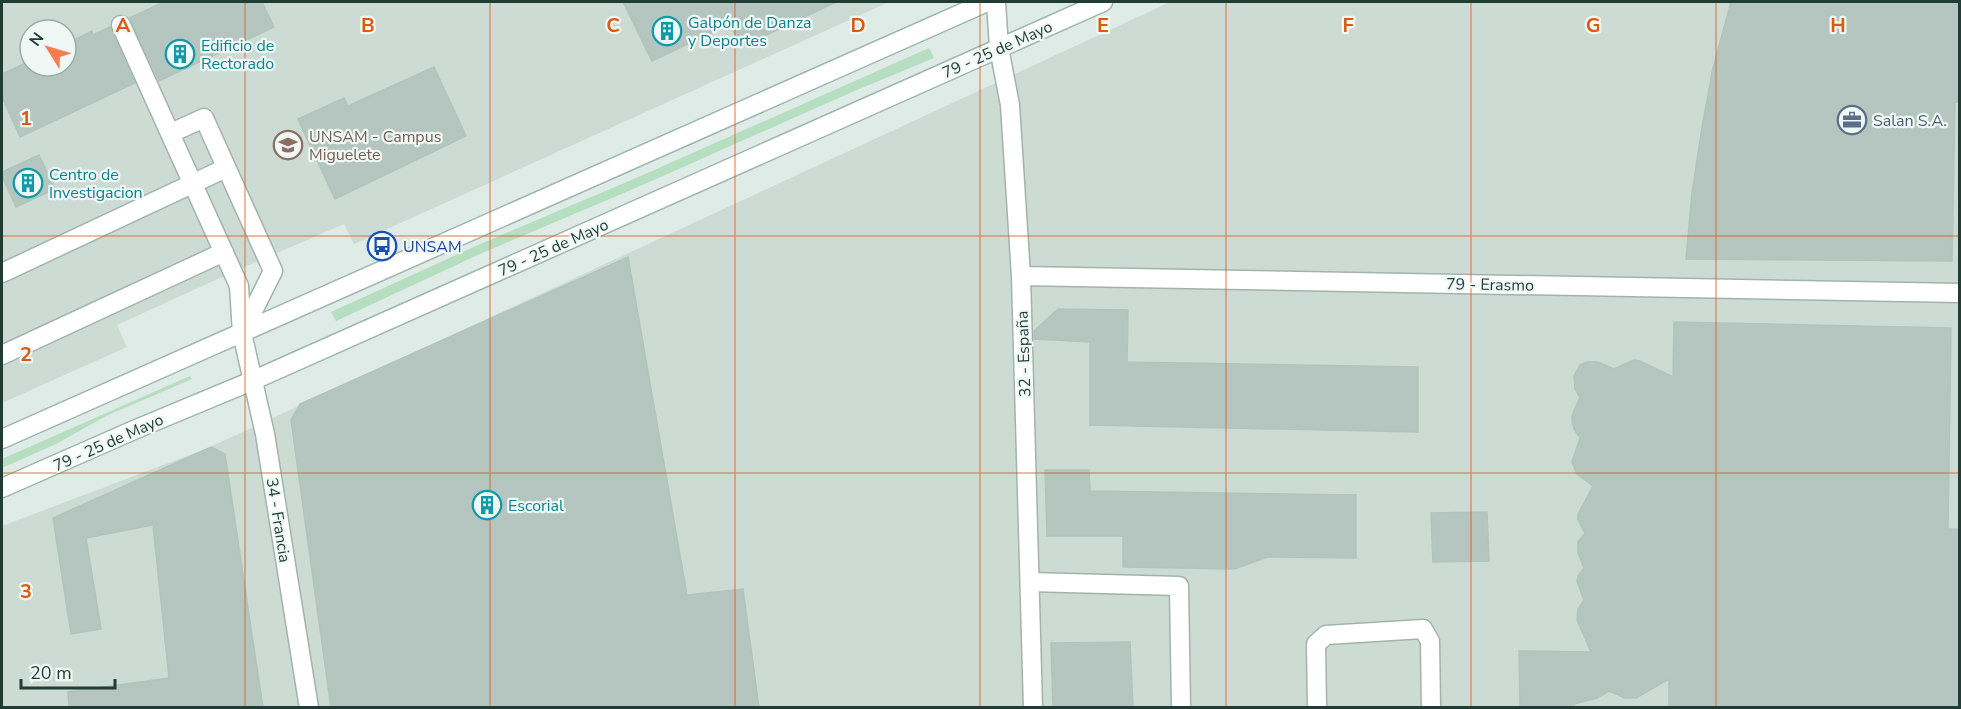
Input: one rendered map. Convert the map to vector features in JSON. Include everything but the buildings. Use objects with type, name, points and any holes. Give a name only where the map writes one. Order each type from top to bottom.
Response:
[{"type":"main road","points":[[2,439],[987,2]]},
{"type":"main road","name":"32 - España","points":[[996,2],[999,48],[1010,105],[1021,276],[1033,708]]},
{"type":"main road","name":"79 - 25 de Mayo","points":[[2,488],[254,380],[1103,2]]},
{"type":"main road","name":"34 - Francia","points":[[121,25],[239,286],[242,333],[265,434],[309,708]]},
{"type":"main road","points":[[171,133],[204,118],[273,271],[242,333]]},
{"type":"main road","points":[[2,273],[226,168]]},
{"type":"main road","points":[[2,355],[224,252]]},
{"type":"main road","name":"79 - Erasmo","points":[[1021,276],[1959,293]]},
{"type":"main road","points":[[1030,582],[1179,586],[1182,708]]},
{"type":"main road","points":[[1317,708],[1316,644],[1326,635],[1424,629],[1430,641],[1431,708]]},
{"type":"shaded area","name":"UNSAM - Campus Miguelete","points":[[2,2],[889,2],[354,244],[344,224],[233,272],[117,325],[127,347],[2,403]]},
{"type":"shaded area","points":[[1170,2],[1959,2],[1959,707],[2,708],[2,526],[208,448]]},
{"type":"green space","points":[[929,48],[934,58],[482,253],[336,321],[331,312],[478,245],[643,175]]},
{"type":"green space","points":[[190,376],[192,379],[106,416],[56,444],[2,468],[2,459]]},
{"type":"place","name":"Galpón de Danza y Deportes","points":[[667,31]]},
{"type":"place","name":"Edificio de Rectorado","points":[[180,54]]},
{"type":"place","name":"Salan S.A.","points":[[1852,120]]},
{"type":"place","name":"UNSAM - Campus Miguelete","points":[[288,145]]},
{"type":"place","name":"Centro de Investigacion","points":[[28,183]]},
{"type":"place","name":"UNSAM","points":[[382,246]]},
{"type":"place","name":"Escorial","points":[[487,505]]}]
